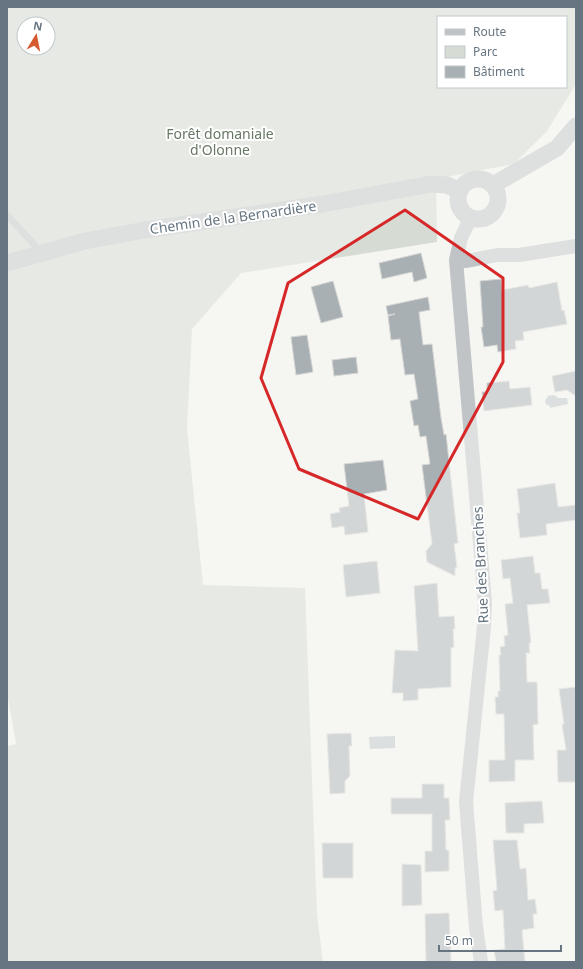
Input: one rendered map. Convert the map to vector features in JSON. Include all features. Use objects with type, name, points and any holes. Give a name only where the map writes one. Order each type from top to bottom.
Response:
[{"type":"street","points":[[493,185],[557,148],[576,126]]},
{"type":"street","points":[[481,179],[493,185],[498,194],[498,205],[492,214],[482,219],[471,217],[463,211],[459,202],[460,191],[468,182],[481,179]]},
{"type":"street","name":"Chemin de la Bernardière","points":[[7,263],[85,241],[145,230],[323,204],[431,184],[447,186],[460,191]]},
{"type":"street","name":"Rue des Branches","points":[[471,217],[461,238],[456,260],[485,602],[484,635],[466,802],[480,962]]},
{"type":"street","points":[[456,260],[467,261],[498,255],[519,255],[576,246]]},
{"type":"lane","points":[[7,215],[42,253]]},
{"type":"highlighted area","points":[[405,210],[503,278],[503,362],[418,519],[299,469],[261,378],[288,283]]},
{"type":"green space","name":"Forêt domaniale d'Olonne","points":[[7,7],[576,7],[576,84],[547,131],[514,164],[436,179],[437,242],[241,273],[192,329],[187,429],[203,585],[305,588],[317,915],[323,962],[7,962],[7,746],[16,744],[7,692]]},
{"type":"shaded area","points":[[554,395],[558,398],[567,398],[568,404],[550,408],[545,401],[548,396]]},
{"type":"shaded area","points":[[395,736],[395,748],[370,749],[369,737]]},
{"type":"building","points":[[421,253],[427,278],[414,282],[412,272],[382,279],[379,263]]},
{"type":"building","points":[[501,279],[502,290],[528,285],[529,288],[557,282],[562,311],[564,310],[567,324],[523,332],[524,340],[515,341],[516,349],[498,352],[497,345],[484,347],[481,327],[483,327],[480,281]]},
{"type":"building","points":[[333,281],[343,317],[321,323],[311,287]]},
{"type":"building","points":[[428,297],[430,310],[419,312],[423,345],[432,344],[441,418],[444,435],[446,434],[458,543],[454,544],[457,567],[455,568],[455,576],[427,562],[426,551],[432,544],[422,465],[430,464],[426,436],[420,437],[418,425],[414,426],[410,401],[418,399],[414,374],[405,375],[400,339],[391,340],[388,316],[395,314],[388,315],[386,306]]},
{"type":"building","points":[[307,335],[313,372],[296,375],[291,337]]},
{"type":"building","points":[[356,357],[358,373],[334,376],[332,360]]},
{"type":"building","points":[[576,371],[576,396],[567,390],[555,392],[552,376]]},
{"type":"building","points":[[509,381],[510,389],[530,387],[532,405],[484,411],[482,392],[487,392],[487,383]]},
{"type":"building","points":[[383,460],[387,490],[364,494],[368,532],[345,535],[344,526],[332,528],[330,514],[340,512],[339,508],[349,506],[344,464]]},
{"type":"building","points":[[555,483],[558,507],[576,505],[576,520],[546,524],[547,535],[520,538],[517,513],[520,513],[517,489]]},
{"type":"building","points":[[533,556],[535,573],[540,573],[542,589],[548,589],[550,603],[527,605],[531,643],[529,643],[530,653],[526,653],[527,682],[537,682],[538,724],[533,725],[534,760],[515,760],[515,781],[489,782],[489,760],[505,760],[504,714],[496,714],[495,697],[498,697],[498,691],[500,691],[500,647],[505,646],[504,636],[508,635],[505,604],[513,603],[510,578],[503,579],[501,560]]},
{"type":"building","points":[[377,561],[380,593],[346,597],[343,565]]},
{"type":"building","points":[[437,583],[439,617],[454,616],[454,647],[451,648],[451,687],[418,689],[418,700],[403,701],[403,693],[392,693],[395,650],[418,651],[414,586]]},
{"type":"building","points":[[576,687],[576,782],[558,782],[557,750],[566,750],[559,689]]},
{"type":"building","points":[[351,733],[352,746],[349,746],[350,776],[345,781],[345,793],[330,794],[327,734]]},
{"type":"building","points":[[422,784],[444,784],[444,798],[449,798],[450,820],[445,820],[446,850],[449,850],[449,871],[425,872],[425,851],[432,851],[432,814],[391,814],[391,798],[422,798]]},
{"type":"building","points":[[542,801],[544,823],[524,824],[524,833],[506,833],[505,803]]},
{"type":"building","points":[[493,840],[517,840],[520,869],[526,868],[528,900],[535,899],[537,914],[533,914],[534,928],[522,930],[525,962],[496,962],[494,950],[505,949],[503,910],[495,911],[493,891],[497,890]]},
{"type":"building","points":[[322,843],[353,843],[353,878],[323,878]]},
{"type":"building","points":[[402,864],[421,865],[422,905],[402,906]]},
{"type":"building","points":[[449,913],[451,962],[426,962],[425,914]]}]
